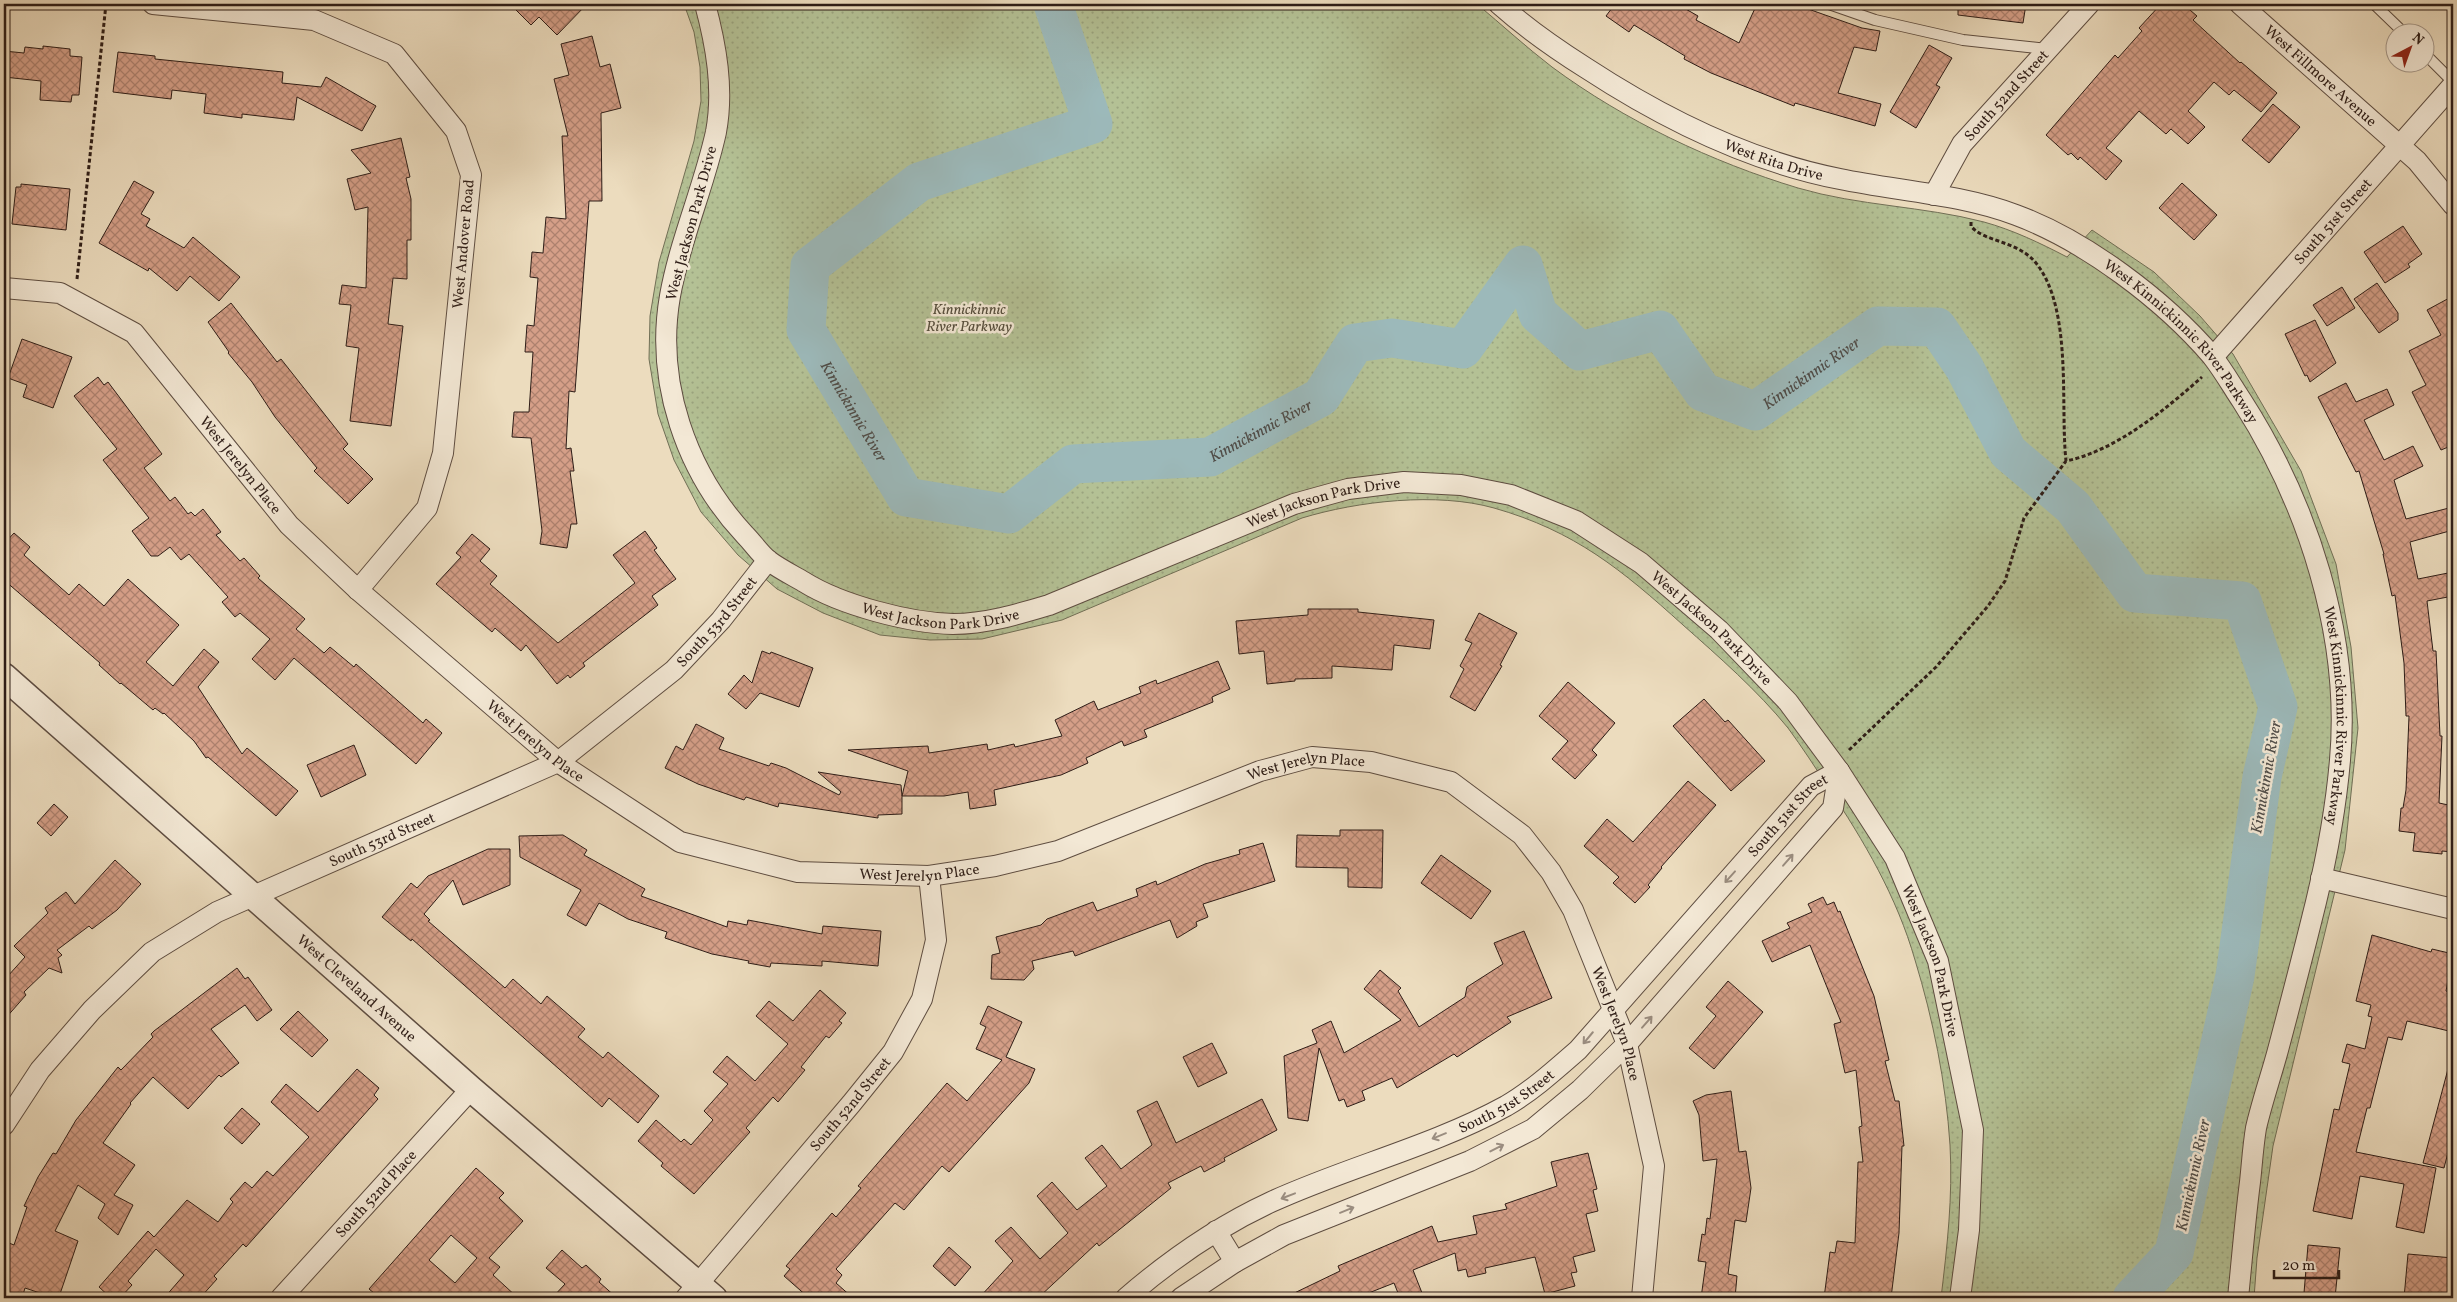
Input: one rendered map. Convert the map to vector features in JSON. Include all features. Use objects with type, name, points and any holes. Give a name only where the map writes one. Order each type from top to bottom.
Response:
[{"type":"street","name":"West Andover Road","points":[[153,4],[314,20],[394,54],[456,131],[471,175],[443,453],[427,508],[358,590]]},
{"type":"street","name":"West Jackson Park Drive","points":[[705,4],[716,47],[719,86],[716,131],[670,297],[667,330],[669,383],[680,426],[696,467],[724,512],[768,560],[818,590],[882,614],[953,624],[1010,617],[1049,604],[1294,504],[1348,489],[1404,482],[1461,485],[1511,495],[1576,522],[1641,562],[1719,630],[1782,695],[1839,771],[1895,858],[1938,960],[1973,1130],[1969,1230],[1960,1298]]},
{"type":"street","name":"West Rita Drive","points":[[1499,4],[1551,46],[1605,81],[1656,111],[1716,141],[1780,164],[1838,179],[1934,195],[2017,215],[2077,245]]},
{"type":"street","name":"South 52nd Street","points":[[1934,195],[1962,144],[2089,4]]},
{"type":"street","name":"West Fillmore Avenue","points":[[2240,4],[2417,161],[2453,205]]},
{"type":"street","name":"South 51st Street","points":[[2213,357],[2453,84]]},
{"type":"street","name":"West Kinnickinnic River Parkway","points":[[2077,245],[2118,270],[2170,313],[2213,357],[2260,430],[2287,484],[2306,533],[2326,601],[2336,648],[2341,700],[2340,759],[2321,878],[2256,1130],[2238,1298]]},
{"type":"street","name":"West Jerelyn Place","points":[[4,288],[60,293],[134,333],[289,525],[358,590],[558,762],[680,842],[798,872],[930,876],[995,866],[1058,851],[1260,771],[1312,757],[1371,762],[1451,782],[1522,835],[1550,872],[1573,910],[1628,1044],[1654,1166],[1642,1298]]},
{"type":"street","name":"South 53rd Street","points":[[4,1125],[40,1070],[92,1010],[152,952],[217,912],[558,762],[674,670],[721,620],[768,560]]},
{"type":"street","name":"West Cleveland Avenue","points":[[4,676],[254,895],[700,1294]]},
{"type":"street","name":"South 51st Street","points":[[1126,1298],[1181,1254],[1216,1231],[1271,1202],[1457,1129],[1506,1106],[1536,1086],[1578,1050],[1613,1008],[1811,786],[1839,771]]},
{"type":"street","name":"South 51st Street","points":[[1180,1298],[1235,1262],[1284,1235],[1470,1162],[1533,1129],[1580,1090],[1628,1044],[1833,808],[1839,771]]},
{"type":"street","name":"South 52nd Street","points":[[700,1294],[893,1052],[922,999],[936,940],[930,876]]},
{"type":"street","points":[[2321,878],[2453,909]]},
{"type":"street","name":"South 52nd Place","points":[[281,1298],[472,1089]]},
{"type":"street","points":[[1216,1231],[1235,1262]]},
{"type":"lane","points":[[1829,4],[1875,20],[1963,40],[2047,49]]},
{"type":"lane","points":[[2374,4],[2393,22]]},
{"type":"lane","points":[[2434,64],[2453,84]]},
{"type":"path","points":[[74,301],[106,4]]},
{"type":"path","points":[[1972,204],[1970,226],[1975,232],[2013,245],[2023,252],[2036,263],[2049,285],[2057,315],[2064,372],[2066,461]]},
{"type":"path","points":[[1839,771],[1849,750],[1936,667],[1988,606],[2005,580],[2024,518],[2066,461],[2094,451],[2141,426],[2173,403],[2202,377]]},
{"type":"green space","name":"Kinnickinnic River Parkway","points":[[684,4],[1477,4],[1523,44],[1580,87],[1670,138],[1734,166],[1766,178],[1821,194],[1938,212],[1984,222],[2026,237],[2067,257],[2092,230],[2154,272],[2200,316],[2233,354],[2301,471],[2336,564],[2351,647],[2358,728],[2345,850],[2273,1146],[2257,1258],[2254,1298],[1941,1298],[1951,1183],[1950,1145],[1942,1075],[1928,1005],[1908,937],[1878,870],[1854,828],[1808,757],[1788,728],[1764,700],[1661,605],[1618,570],[1596,554],[1549,528],[1494,508],[1448,500],[1398,501],[1348,507],[1302,518],[1062,620],[982,639],[930,640],[880,635],[823,613],[777,589],[738,555],[701,512],[674,460],[658,414],[649,359],[650,316],[659,262],[694,141],[701,101],[700,67],[694,32]]},
{"type":"building","points":[[510,4],[587,4],[557,35],[539,17],[531,25]]},
{"type":"building","points":[[1615,4],[1677,4],[1698,16],[1696,20],[1739,43],[1757,4],[1794,4],[1862,28],[1880,31],[1876,51],[1854,47],[1838,93],[1881,104],[1875,126],[1795,103],[1794,106],[1711,73],[1684,59],[1685,56],[1634,25],[1629,32],[1606,16]]},
{"type":"building","points":[[1958,4],[2026,4],[2023,23],[1958,15]]},
{"type":"building","points":[[2161,4],[2183,4],[2197,16],[2193,20],[2240,63],[2277,93],[2261,112],[2234,90],[2229,95],[2214,82],[2188,111],[2205,127],[2188,144],[2171,129],[2166,134],[2139,111],[2106,148],[2122,161],[2106,180],[2080,157],[2078,160],[2071,153],[2068,155],[2046,135],[2115,55],[2118,58],[2142,31],[2139,28]]},
{"type":"building","points":[[592,36],[600,67],[610,64],[621,108],[601,113],[602,201],[589,201],[575,392],[569,391],[566,449],[571,448],[574,471],[570,471],[577,524],[571,524],[567,548],[540,544],[542,531],[531,438],[512,437],[514,412],[529,412],[533,352],[525,352],[527,325],[534,326],[538,278],[530,277],[532,252],[543,253],[546,217],[566,219],[562,136],[568,136],[554,79],[569,75],[561,44]]},
{"type":"building","points":[[1929,45],[1952,58],[1936,85],[1940,87],[1916,128],[1890,112]]},
{"type":"building","points":[[43,46],[70,49],[70,56],[82,57],[79,95],[72,95],[71,102],[40,100],[41,81],[4,77],[4,51],[24,53],[25,47],[43,49]]},
{"type":"building","points":[[118,52],[155,56],[155,59],[283,72],[282,83],[321,87],[326,77],[376,106],[362,131],[297,97],[294,120],[242,114],[242,118],[204,113],[206,94],[172,90],[171,99],[113,92]]},
{"type":"building","points":[[2273,104],[2300,127],[2269,163],[2242,140]]},
{"type":"building","points":[[401,138],[410,177],[406,178],[411,199],[411,240],[407,240],[407,279],[393,278],[388,324],[403,326],[391,426],[350,421],[359,348],[346,346],[351,305],[339,304],[342,285],[366,288],[368,207],[355,210],[347,179],[371,173],[351,150]]},
{"type":"building","points":[[134,181],[154,192],[141,214],[150,219],[146,226],[184,248],[193,237],[240,277],[219,301],[190,276],[177,291],[149,268],[148,271],[99,243]]},
{"type":"building","points":[[2182,183],[2217,215],[2194,240],[2159,208]]},
{"type":"building","points":[[21,184],[70,189],[66,230],[12,224],[16,187],[21,187]]},
{"type":"building","points":[[2403,226],[2422,254],[2408,264],[2410,267],[2385,283],[2364,252]]},
{"type":"building","points":[[2377,283],[2398,313],[2398,320],[2379,333],[2354,299]]},
{"type":"building","points":[[2342,287],[2355,308],[2327,326],[2313,305]]},
{"type":"building","points":[[2453,296],[2453,445],[2441,450],[2412,392],[2426,385],[2409,351],[2441,335],[2427,310]]},
{"type":"building","points":[[231,303],[277,362],[281,359],[348,444],[343,449],[373,479],[348,504],[314,471],[317,468],[275,417],[252,382],[228,353],[208,322]]},
{"type":"building","points":[[2315,320],[2336,363],[2310,382],[2307,375],[2305,376],[2285,334]]},
{"type":"building","points":[[22,339],[72,357],[53,408],[23,397],[27,385],[8,378]]},
{"type":"building","points":[[98,377],[104,385],[108,382],[162,454],[144,468],[170,501],[175,497],[188,514],[191,512],[195,516],[203,509],[221,532],[216,535],[240,561],[244,558],[260,576],[258,578],[305,619],[296,629],[324,653],[330,647],[354,667],[356,664],[423,723],[426,719],[442,733],[416,764],[294,658],[275,680],[252,659],[270,639],[240,613],[235,617],[222,602],[228,597],[189,554],[181,560],[170,547],[158,556],[151,556],[132,531],[149,518],[103,460],[117,449],[74,396]]},
{"type":"building","points":[[2346,383],[2356,402],[2387,389],[2394,405],[2364,420],[2384,460],[2413,446],[2423,466],[2394,480],[2406,519],[2449,508],[2453,524],[2453,530],[2410,542],[2418,579],[2453,572],[2453,596],[2427,601],[2433,651],[2436,651],[2440,736],[2442,736],[2439,803],[2453,806],[2453,852],[2442,851],[2442,854],[2413,851],[2415,833],[2399,831],[2401,808],[2403,808],[2406,790],[2409,716],[2406,716],[2404,663],[2395,595],[2392,596],[2384,554],[2359,471],[2356,472],[2318,397]]},
{"type":"building","points":[[645,531],[657,548],[654,550],[676,579],[652,596],[658,605],[583,663],[585,666],[570,678],[568,675],[557,684],[526,645],[521,651],[495,628],[492,632],[436,584],[461,557],[456,553],[472,534],[490,549],[480,561],[497,576],[490,584],[558,643],[635,583],[613,555]]},
{"type":"building","points":[[14,533],[30,547],[24,555],[69,595],[79,584],[104,606],[128,579],[179,625],[146,662],[173,686],[204,649],[219,662],[198,687],[242,754],[247,748],[298,791],[276,816],[208,757],[206,758],[194,741],[164,713],[155,708],[153,710],[120,684],[99,665],[100,663],[4,580],[4,544]]},
{"type":"building","points":[[1308,609],[1358,609],[1358,612],[1434,620],[1430,649],[1394,645],[1392,670],[1332,666],[1332,678],[1295,679],[1295,681],[1267,684],[1264,651],[1239,654],[1236,621],[1308,615]]},
{"type":"building","points":[[1479,613],[1517,633],[1500,665],[1502,666],[1475,711],[1450,697],[1464,669],[1460,666],[1472,643],[1465,640]]},
{"type":"building","points":[[762,651],[770,654],[771,652],[813,668],[799,707],[760,693],[746,709],[728,694],[744,675],[752,683]]},
{"type":"building","points":[[1218,661],[1230,689],[1212,697],[1213,702],[1144,730],[1147,737],[1124,746],[1122,741],[1086,758],[1088,763],[1061,775],[994,790],[996,805],[970,809],[968,792],[944,796],[902,796],[908,771],[848,750],[928,746],[929,753],[987,744],[988,750],[1014,744],[1015,747],[1062,736],[1055,720],[1094,701],[1098,710],[1141,693],[1139,687],[1156,680],[1157,684]]},
{"type":"building","points":[[1568,682],[1615,723],[1592,750],[1597,755],[1575,779],[1552,759],[1568,741],[1539,716]]},
{"type":"building","points":[[1704,699],[1725,722],[1728,720],[1765,761],[1731,791],[1673,726]]},
{"type":"building","points":[[696,724],[724,738],[719,749],[769,766],[771,763],[786,768],[839,795],[841,792],[818,772],[901,785],[902,814],[878,815],[878,818],[779,803],[778,807],[746,797],[744,800],[698,784],[665,768],[676,746],[683,750]]},
{"type":"building","points":[[354,745],[366,775],[321,797],[307,765]]},
{"type":"building","points":[[1688,781],[1716,805],[1661,867],[1648,885],[1650,887],[1635,903],[1613,883],[1619,877],[1584,846],[1607,819],[1633,842]]},
{"type":"building","points":[[54,804],[68,817],[51,836],[37,823]]},
{"type":"building","points":[[1340,830],[1383,830],[1382,888],[1348,887],[1348,868],[1296,867],[1297,835],[1340,836]]},
{"type":"building","points":[[563,835],[587,850],[584,855],[645,889],[641,896],[727,927],[728,921],[747,925],[748,920],[822,934],[823,926],[881,931],[878,966],[822,961],[822,966],[771,963],[770,967],[748,963],[749,961],[712,954],[665,938],[667,932],[628,919],[599,903],[586,926],[567,915],[581,890],[520,857],[519,836]]},
{"type":"building","points":[[1263,843],[1275,881],[1203,904],[1208,917],[1196,922],[1197,926],[1177,938],[1170,920],[1075,956],[1073,951],[1032,961],[1034,969],[1024,980],[991,979],[992,955],[1000,953],[996,937],[1041,925],[1047,919],[1093,902],[1097,911],[1138,896],[1136,889],[1156,881],[1157,885],[1205,864],[1240,854],[1239,850]]},
{"type":"building","points":[[488,849],[510,849],[510,885],[463,905],[453,880],[424,914],[430,920],[428,921],[505,988],[513,979],[541,1004],[547,996],[585,1029],[578,1037],[603,1058],[608,1052],[659,1096],[638,1123],[609,1098],[602,1107],[412,939],[411,941],[382,917],[411,883],[417,888],[428,876]]},
{"type":"building","points":[[1441,855],[1491,891],[1471,919],[1421,883]]},
{"type":"building","points":[[115,860],[141,884],[117,910],[92,929],[89,926],[57,950],[62,955],[58,958],[62,973],[49,968],[24,992],[26,995],[4,1020],[4,975],[7,977],[25,957],[14,946],[48,913],[45,908],[66,892],[75,904]]},
{"type":"building","points":[[1823,897],[1827,905],[1834,902],[1838,912],[1840,911],[1874,996],[1889,1060],[1885,1061],[1895,1101],[1899,1101],[1904,1146],[1902,1146],[1899,1233],[1891,1298],[1824,1298],[1830,1252],[1835,1253],[1837,1241],[1855,1243],[1858,1162],[1863,1162],[1859,1127],[1862,1126],[1856,1070],[1845,1073],[1834,1024],[1841,1022],[1810,945],[1772,962],[1762,941],[1790,928],[1787,923],[1812,912],[1808,904]]},
{"type":"building","points":[[1524,931],[1552,998],[1507,1017],[1511,1022],[1457,1057],[1454,1054],[1397,1088],[1392,1078],[1362,1091],[1365,1100],[1347,1107],[1344,1099],[1339,1101],[1319,1048],[1308,1121],[1288,1118],[1284,1056],[1317,1043],[1312,1030],[1331,1021],[1344,1053],[1401,1020],[1364,989],[1380,970],[1401,988],[1398,991],[1419,1027],[1465,997],[1467,987],[1503,964],[1494,943]]},
{"type":"building","points":[[2372,935],[2431,952],[2432,949],[2453,954],[2446,991],[2453,994],[2453,1032],[2407,1021],[2402,1040],[2388,1037],[2370,1108],[2367,1108],[2356,1152],[2436,1168],[2424,1233],[2396,1227],[2404,1184],[2360,1176],[2352,1219],[2313,1211],[2334,1109],[2339,1110],[2350,1064],[2342,1062],[2347,1044],[2365,1049],[2372,1017],[2368,1016],[2371,1005],[2356,1001]]},
{"type":"building","points":[[237,968],[245,979],[248,977],[272,1010],[257,1021],[245,1005],[211,1029],[239,1063],[221,1077],[219,1075],[188,1109],[153,1077],[130,1103],[103,1143],[135,1165],[114,1195],[133,1205],[118,1235],[98,1218],[105,1204],[78,1185],[55,1231],[78,1241],[59,1297],[52,1297],[25,1288],[22,1298],[4,1298],[4,1241],[14,1245],[27,1207],[24,1206],[38,1177],[53,1153],[56,1154],[76,1120],[118,1067],[121,1070],[153,1037],[151,1034],[154,1031]]},
{"type":"building","points":[[1728,981],[1763,1012],[1714,1069],[1689,1048],[1716,1016],[1706,1007]]},
{"type":"building","points":[[820,990],[846,1013],[839,1021],[842,1023],[829,1038],[826,1036],[801,1067],[805,1070],[778,1102],[773,1097],[746,1128],[750,1132],[694,1194],[661,1166],[663,1163],[638,1141],[656,1120],[681,1142],[684,1139],[691,1145],[713,1120],[704,1111],[728,1084],[713,1072],[727,1056],[755,1081],[788,1044],[756,1016],[769,1001],[793,1021]]},
{"type":"building","points":[[988,1006],[1022,1022],[1006,1057],[1035,1069],[1029,1083],[949,1172],[942,1166],[904,1210],[895,1203],[836,1269],[842,1275],[836,1283],[853,1298],[809,1298],[784,1276],[790,1269],[786,1266],[832,1213],[836,1217],[861,1188],[858,1186],[947,1083],[967,1101],[1002,1060],[976,1049],[986,1027],[980,1024]]},
{"type":"building","points":[[298,1011],[328,1040],[312,1057],[280,1029]]},
{"type":"building","points":[[1212,1043],[1227,1073],[1198,1087],[1183,1057]]},
{"type":"building","points":[[357,1069],[379,1088],[374,1095],[378,1099],[246,1247],[243,1244],[214,1276],[217,1279],[200,1298],[164,1298],[184,1275],[156,1249],[128,1281],[132,1285],[120,1298],[111,1298],[99,1287],[148,1231],[154,1237],[187,1200],[218,1222],[233,1202],[230,1199],[245,1182],[252,1188],[267,1171],[273,1176],[309,1137],[271,1102],[286,1084],[318,1112]]},
{"type":"building","points":[[2448,1069],[2453,1070],[2453,1133],[2444,1168],[2423,1163]]},
{"type":"building","points":[[1731,1091],[1739,1152],[1746,1151],[1751,1188],[1746,1222],[1735,1220],[1728,1274],[1737,1276],[1735,1298],[1701,1298],[1706,1262],[1698,1261],[1702,1234],[1705,1235],[1707,1218],[1710,1219],[1717,1159],[1703,1161],[1699,1115],[1693,1101],[1706,1095]]},
{"type":"building","points":[[1262,1099],[1277,1130],[1224,1158],[1225,1161],[1204,1172],[1201,1166],[1168,1183],[1171,1188],[1099,1246],[1097,1243],[1038,1298],[979,1298],[1013,1261],[995,1241],[1011,1227],[1040,1259],[1068,1233],[1037,1196],[1052,1182],[1077,1210],[1107,1186],[1085,1158],[1102,1145],[1121,1169],[1152,1145],[1137,1111],[1157,1101],[1176,1143]]},
{"type":"building","points":[[242,1108],[260,1124],[242,1144],[224,1128]]},
{"type":"building","points":[[1588,1153],[1597,1189],[1593,1190],[1598,1211],[1586,1214],[1595,1251],[1573,1257],[1577,1272],[1571,1273],[1575,1286],[1545,1294],[1535,1257],[1485,1268],[1486,1273],[1468,1277],[1466,1269],[1458,1271],[1455,1253],[1413,1270],[1424,1298],[1400,1298],[1394,1283],[1356,1298],[1284,1298],[1340,1271],[1338,1266],[1432,1226],[1438,1242],[1477,1234],[1473,1216],[1507,1209],[1505,1204],[1557,1186],[1551,1162]]},
{"type":"building","points":[[476,1168],[504,1193],[499,1198],[523,1221],[489,1258],[500,1267],[493,1275],[518,1298],[380,1298],[369,1289]],"holes":[[[451,1235],[477,1258],[455,1283],[429,1260]]]},
{"type":"building","points":[[2308,1245],[2340,1248],[2335,1298],[2309,1298],[2309,1293],[2304,1293]]},
{"type":"building","points":[[949,1247],[971,1267],[955,1286],[933,1266]]},
{"type":"building","points":[[562,1250],[582,1268],[586,1265],[601,1279],[599,1282],[617,1298],[552,1298],[565,1284],[546,1268]]},
{"type":"building","points":[[2408,1254],[2453,1258],[2453,1298],[2404,1298]]},
{"type":"waterway","name":"Kinnickinnic River","points":[[1053,4],[1093,124],[919,182],[810,266],[806,330],[906,497],[1009,514],[1073,464],[1210,457],[1321,397],[1355,343],[1392,338],[1463,349],[1523,265],[1538,314],[1580,351],[1660,330],[1703,392],[1755,411],[1878,326],[1937,327],[1964,367],[2008,452],[2073,507],[2135,593],[2242,601],[2278,707],[2262,777],[2235,976],[2174,1253],[2132,1298]]}]
